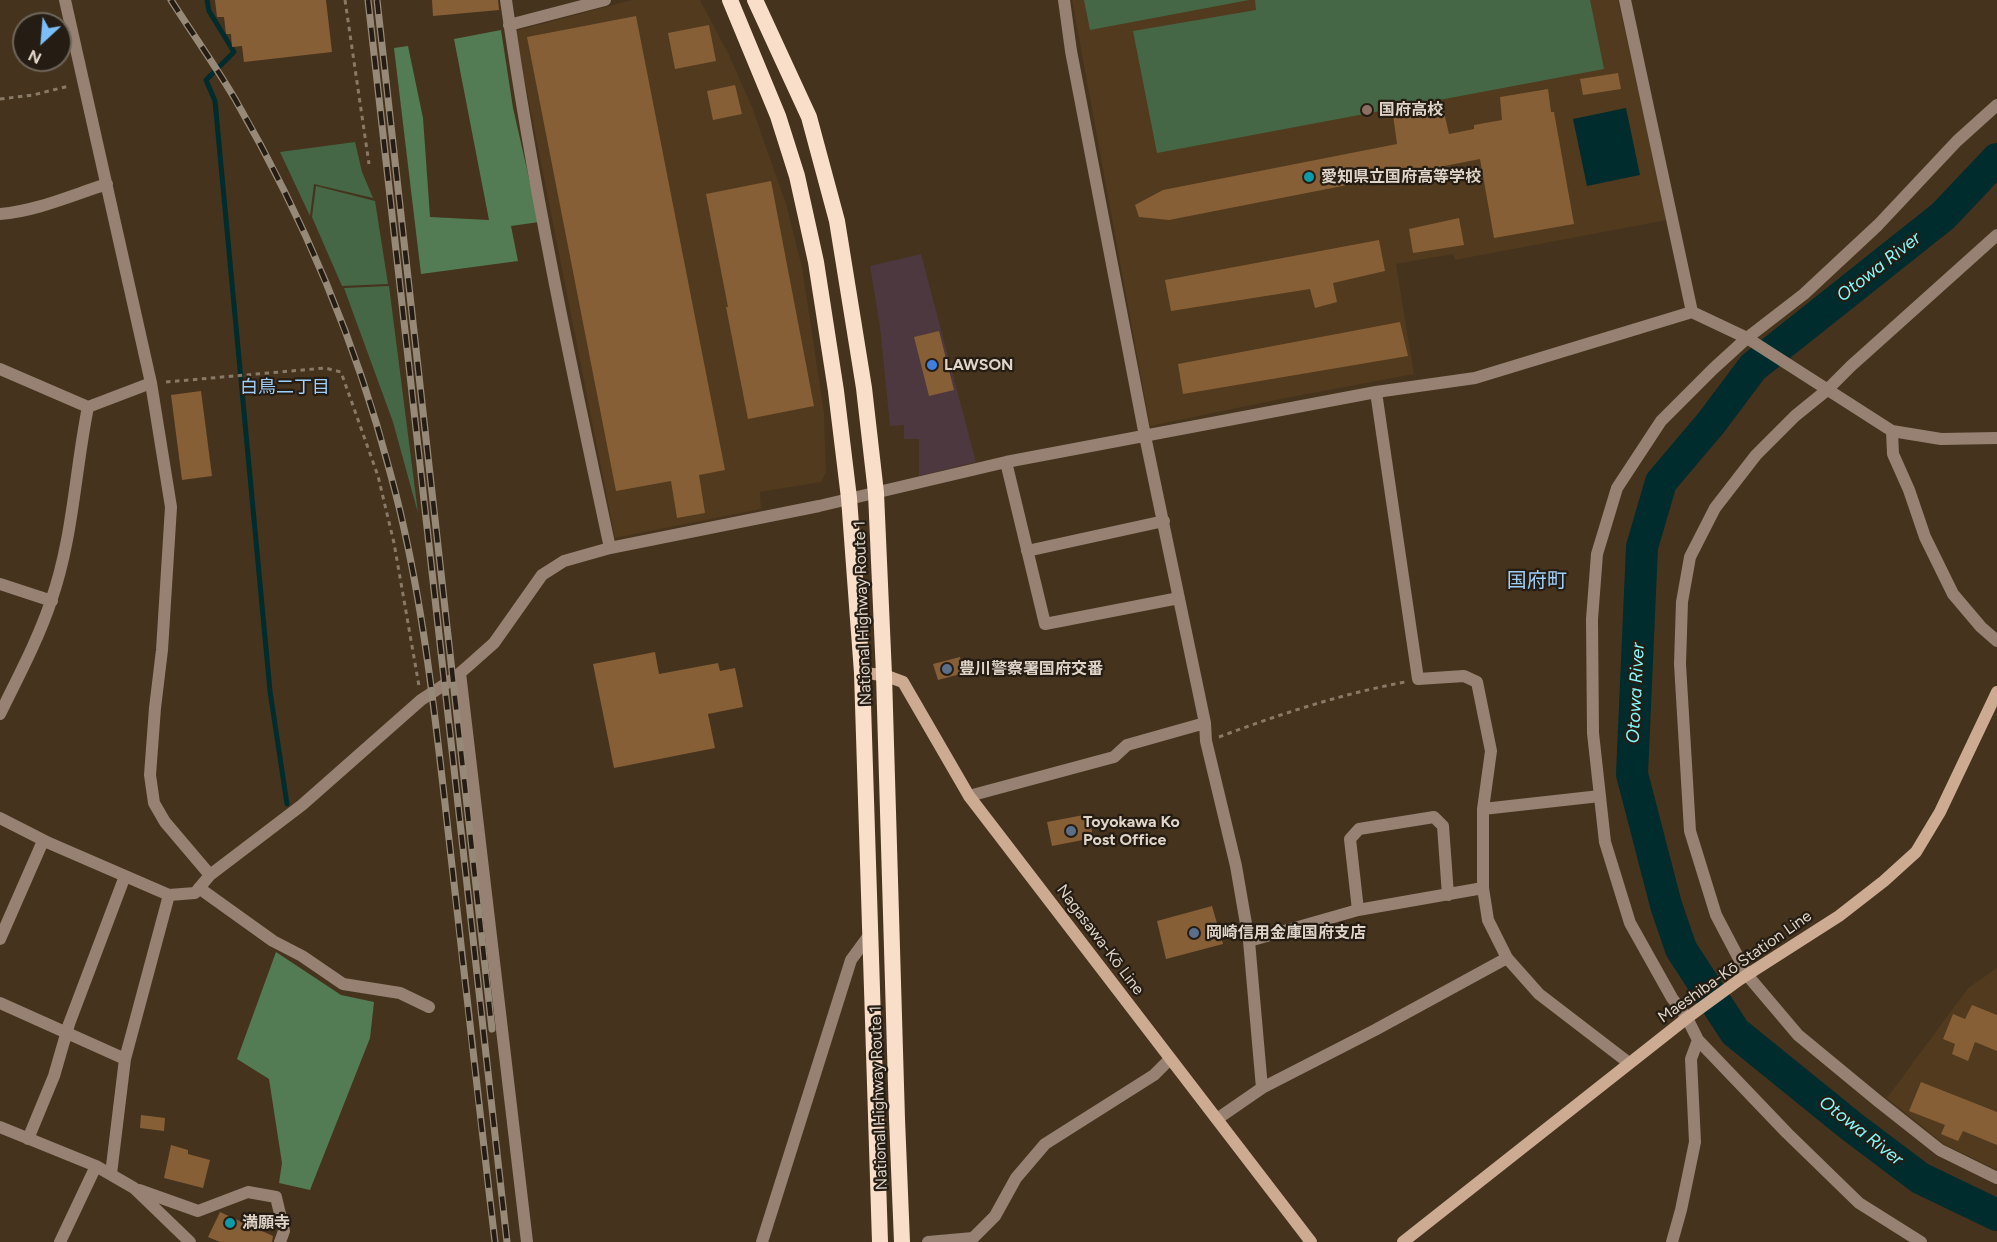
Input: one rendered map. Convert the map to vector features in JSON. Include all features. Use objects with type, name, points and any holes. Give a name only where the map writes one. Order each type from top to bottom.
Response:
[{"type":"highway","name":"National Highway Route 1","points":[[730,0],[778,116],[797,176],[816,262],[836,391],[849,498],[862,672],[880,1242]]},
{"type":"highway","name":"National Highway Route 1","points":[[755,0],[809,117],[837,221],[864,388],[876,493],[902,1242]]},
{"type":"main road","name":"Nagasawa-Kō Line","points":[[862,672],[903,681],[969,796],[1311,1242]]},
{"type":"main road","name":"Maeshiba-Kō Station Line","points":[[1403,1242],[1687,1018],[1839,916],[1884,881],[1916,852],[1992,715],[1997,692]]},
{"type":"street","points":[[64,0],[151,383],[171,507],[162,650],[150,775],[154,803],[165,822],[210,874]]},
{"type":"street","points":[[506,0],[537,187],[577,394],[610,548]]},
{"type":"street","points":[[509,25],[605,0]]},
{"type":"street","points":[[1064,0],[1071,51],[1145,436],[1205,723],[1206,741],[1236,866],[1249,941],[1262,1088]]},
{"type":"street","points":[[1625,0],[1692,312]]},
{"type":"street","points":[[1921,1242],[1859,1203],[1787,1133],[1698,1040],[1630,923],[1605,842],[1593,733],[1592,619],[1597,554],[1617,488],[1661,421],[1713,369],[1752,341],[1878,225],[1958,141],[1997,105]]},
{"type":"street","points":[[0,214],[14,213],[107,184]]},
{"type":"street","points":[[1997,235],[1851,366],[1824,387],[1756,455],[1715,508],[1690,557],[1682,602],[1680,664],[1690,831],[1716,915],[1744,978],[1798,1035],[1878,1101],[1940,1150],[1997,1178]]},
{"type":"street","points":[[0,818],[43,841],[169,895],[195,893],[210,874],[303,805],[421,700],[460,673],[494,643],[542,575],[564,561],[610,548],[819,506],[1006,462],[1376,392],[1475,378],[1692,312],[1752,341],[1892,431],[1941,439],[1997,438]]},
{"type":"street","points":[[0,369],[88,407],[151,383]]},
{"type":"street","points":[[1376,392],[1418,679],[1464,676],[1477,682],[1491,752],[1483,809],[1483,888],[1488,920],[1507,958],[1539,994],[1629,1063]]},
{"type":"street","points":[[0,714],[52,601],[71,515],[88,407]]},
{"type":"street","points":[[1892,431],[1893,454],[1909,490],[1925,537],[1953,594],[1997,641]]},
{"type":"street","points":[[1006,462],[1045,624],[1179,598]]},
{"type":"street","points":[[1027,551],[1164,521]]},
{"type":"street","points":[[0,584],[52,601]]},
{"type":"street","points":[[460,673],[527,1242]]},
{"type":"street","points":[[969,796],[1114,757],[1128,745],[1205,723]]},
{"type":"street","points":[[1483,809],[1600,796]]},
{"type":"street","points":[[1358,910],[1350,839],[1359,829],[1434,817],[1443,826],[1448,895]]},
{"type":"street","points":[[0,939],[43,841]]},
{"type":"street","points":[[28,1139],[54,1076],[67,1033],[125,876]]},
{"type":"street","points":[[199,888],[273,941],[303,956],[343,984],[400,993],[429,1006]]},
{"type":"street","points":[[1249,941],[1358,910],[1483,888]]},
{"type":"street","points":[[111,1174],[125,1059],[169,895]]},
{"type":"street","points":[[762,1242],[851,960],[870,934]]},
{"type":"street","points":[[1217,1119],[1262,1088],[1376,1030],[1507,958]]},
{"type":"street","points":[[0,1003],[125,1059]]},
{"type":"street","points":[[1672,1242],[1695,1142],[1691,1059],[1698,1040]]},
{"type":"street","points":[[928,1242],[973,1238],[995,1216],[1016,1178],[1045,1144],[1154,1075],[1170,1059]]},
{"type":"street","points":[[0,1127],[96,1166],[134,1188],[198,1211],[248,1192],[276,1197],[284,1231],[280,1242]]},
{"type":"street","points":[[60,1242],[96,1166]]},
{"type":"street","points":[[134,1188],[190,1242]]},
{"type":"path","points":[[345,0],[369,164]]},
{"type":"path","points":[[0,99],[33,95],[84,82]]},
{"type":"path","points":[[151,383],[325,368],[340,372],[378,476],[394,543],[421,700]]},
{"type":"path","points":[[1206,741],[1274,716],[1361,690],[1418,679]]},
{"type":"shaded area","points":[[632,0],[700,0],[729,55],[752,107],[786,204],[802,267],[824,413],[826,472],[821,482],[760,492],[761,509],[615,538],[515,31]]},
{"type":"shaded area","name":"国府高校","points":[[1072,0],[1618,0],[1667,220],[1455,260],[1453,254],[1396,264],[1414,374],[1150,426]]},
{"type":"shaded area","points":[[921,254],[976,462],[919,476],[919,439],[904,439],[904,425],[890,426],[880,327],[870,266]]},
{"type":"shaded area","points":[[1997,968],[1997,1170],[1944,1144],[1887,1098],[1968,988]]},
{"type":"green space","points":[[1084,0],[1249,0],[1090,30]]},
{"type":"green space","points":[[1255,0],[1590,0],[1604,69],[1157,153],[1133,31],[1256,10]]},
{"type":"green space","points":[[501,30],[513,108],[539,222],[511,226],[518,261],[421,274],[394,48],[408,46],[423,118],[430,217],[489,220],[454,39]]},
{"type":"green space","points":[[355,142],[362,172],[373,198],[314,184],[310,216],[280,152]]},
{"type":"green space","points":[[316,186],[375,201],[388,284],[342,286],[312,217]]},
{"type":"green space","points":[[389,286],[418,513],[393,422],[344,288]]},
{"type":"green space","points":[[276,952],[341,995],[374,1002],[370,1038],[310,1190],[279,1183],[282,1163],[269,1079],[237,1059]]},
{"type":"water","points":[[1626,108],[1640,175],[1587,186],[1573,119]]},
{"type":"building","points":[[215,0],[326,0],[332,52],[244,62],[242,46],[232,47],[231,34],[226,34],[224,17],[217,17]]},
{"type":"building","points":[[432,0],[498,0],[499,10],[433,16]]},
{"type":"building","points":[[636,16],[725,470],[699,475],[705,513],[677,518],[671,481],[616,491],[527,37]]},
{"type":"building","points":[[709,25],[716,61],[675,69],[668,33]]},
{"type":"building","points":[[1618,73],[1621,89],[1583,95],[1580,79]]},
{"type":"building","points":[[735,85],[742,114],[713,120],[707,91]]},
{"type":"building","points":[[1548,89],[1574,224],[1494,238],[1480,159],[1169,220],[1139,217],[1135,205],[1163,190],[1397,144],[1393,115],[1443,108],[1449,134],[1474,129],[1474,125],[1502,120],[1500,97]]},
{"type":"building","points":[[771,181],[814,406],[748,419],[706,194]]},
{"type":"building","points":[[1459,218],[1464,245],[1413,253],[1409,229]]},
{"type":"building","points":[[1379,240],[1385,271],[1333,283],[1337,302],[1315,308],[1310,289],[1171,311],[1165,280]]},
{"type":"building","points":[[1400,322],[1408,356],[1183,394],[1178,364]]},
{"type":"building","points":[[939,331],[954,390],[929,396],[914,337]]},
{"type":"building","points":[[201,391],[212,476],[182,480],[171,395]]},
{"type":"building","points":[[655,652],[659,674],[718,663],[720,671],[735,668],[743,707],[708,714],[715,748],[614,768],[593,664]]},
{"type":"building","points":[[960,657],[964,673],[938,680],[933,664]]},
{"type":"building","points":[[1089,814],[1093,838],[1052,846],[1047,822]]},
{"type":"building","points":[[1212,906],[1223,944],[1166,959],[1157,921]]},
{"type":"building","points":[[1972,1005],[1997,1015],[1997,1051],[1975,1042],[1968,1061],[1952,1054],[1955,1044],[1943,1039],[1953,1014],[1965,1019]]},
{"type":"building","points":[[1921,1082],[1997,1112],[1997,1145],[1963,1131],[1958,1141],[1941,1134],[1945,1125],[1909,1111]]},
{"type":"building","points":[[141,1115],[165,1118],[164,1131],[140,1128]]},
{"type":"building","points":[[171,1145],[188,1150],[188,1154],[210,1160],[203,1188],[164,1178]]},
{"type":"building","name":"満願寺","points":[[220,1212],[273,1236],[272,1242],[220,1242],[208,1237]]},
{"type":"waterway","points":[[207,0],[209,11],[234,52],[206,80],[215,101],[270,691],[287,804]]},
{"type":"waterway","name":"Otowa River","points":[[1997,159],[1943,216],[1753,367],[1711,423],[1661,482],[1642,547],[1632,774],[1666,905],[1681,949],[1735,1032],[1851,1126],[1920,1178],[1997,1215]]},
{"type":"railway","points":[[171,0],[235,99],[260,143],[305,234],[344,327],[390,472],[411,563],[427,654],[495,1242]]},
{"type":"railway","points":[[368,0],[507,1242]]},
{"type":"railway","points":[[377,0],[492,1029]]},
{"type":"place","name":"国府高校","points":[[1367,110]]},
{"type":"place","name":"愛知県立国府高等学校","points":[[1309,177]]},
{"type":"place","name":"LAWSON","points":[[932,365]]},
{"type":"place","name":"豊川警察署国府交番","points":[[947,669]]},
{"type":"place","name":"Toyokawa Ko Post Office","points":[[1071,831]]},
{"type":"place","name":"岡崎信用金庫国府支店","points":[[1194,933]]},
{"type":"place","name":"満願寺","points":[[230,1223]]},
{"type":"district","name":"白鳥二丁目","points":[[285,388]]},
{"type":"district","name":"国府町","points":[[1537,581]]}]
